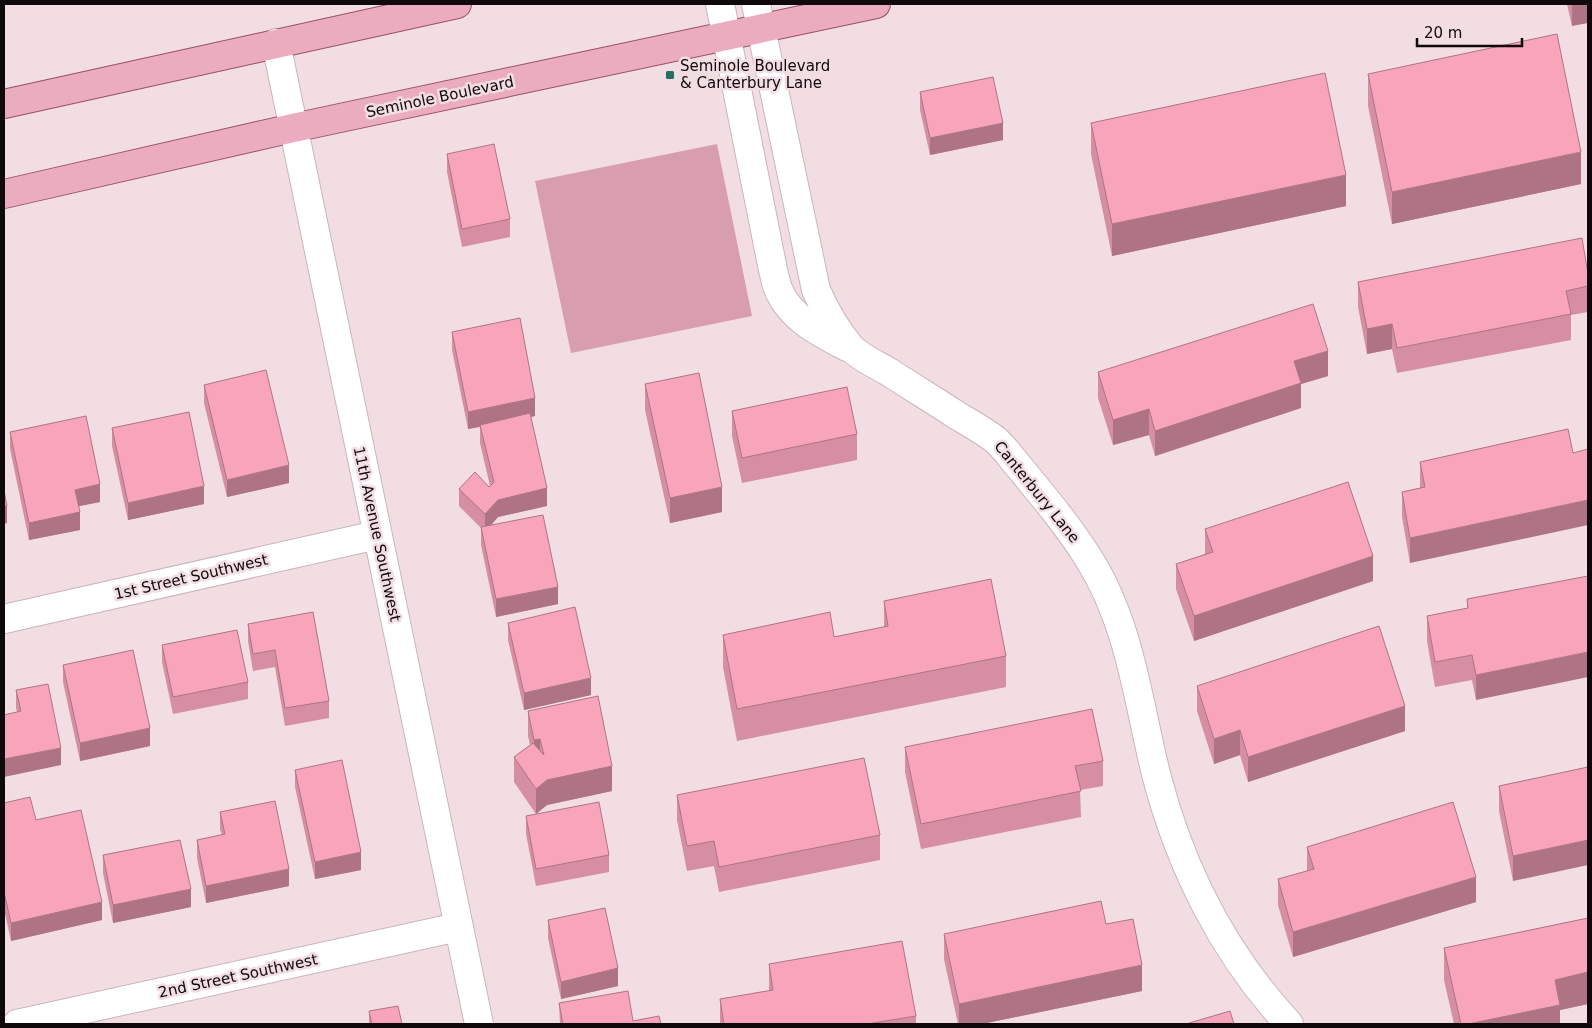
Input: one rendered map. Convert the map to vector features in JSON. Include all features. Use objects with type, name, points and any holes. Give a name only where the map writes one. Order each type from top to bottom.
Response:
[{"type":"main road","points":[[4,104],[456,4]]},
{"type":"main road","name":"Seminole Boulevard","points":[[4,194],[293,128],[727,36],[759,16],[876,4]]},
{"type":"street","points":[[720,4],[771,260],[779,291],[788,307],[809,326],[853,350]]},
{"type":"street","name":"Canterbury Lane","points":[[759,16],[816,290],[824,308],[834,326],[853,350],[995,439],[1045,498],[1089,560],[1105,590],[1123,632],[1136,679],[1167,815],[1180,852],[1211,914],[1238,961],[1269,1003],[1289,1024]]},
{"type":"street","name":"11th Avenue Southwest","points":[[276,43],[479,1024]]},
{"type":"street","name":"1st Street Southwest","points":[[4,619],[377,535]]},
{"type":"street","name":"2nd Street Southwest","points":[[17,1024],[458,927]]},
{"type":"shaded area","points":[[717,144],[752,316],[571,353],[535,181]]},
{"type":"building","points":[[1557,34],[1581,152],[1392,192],[1368,74]]},
{"type":"building","points":[[1325,73],[1346,175],[1112,224],[1091,123]]},
{"type":"building","points":[[993,77],[1003,123],[930,138],[920,92]]},
{"type":"building","points":[[494,144],[510,219],[462,229],[447,154]]},
{"type":"building","points":[[1582,238],[1588,286],[1566,291],[1571,314],[1397,348],[1392,324],[1367,329],[1358,282]]},
{"type":"building","points":[[1313,304],[1328,351],[1294,361],[1301,383],[1155,431],[1149,409],[1113,420],[1098,372]]},
{"type":"building","points":[[520,318],[535,398],[468,412],[452,332]]},
{"type":"building","points":[[266,370],[289,465],[227,480],[204,385]]},
{"type":"building","points":[[699,373],[722,487],[670,498],[645,384]]},
{"type":"building","points":[[847,387],[857,434],[742,458],[732,411]]},
{"type":"building","points":[[189,412],[204,486],[128,503],[112,428]]},
{"type":"building","points":[[530,413],[547,488],[498,500],[485,514],[459,489],[475,472],[489,487],[494,482],[480,425]]},
{"type":"building","points":[[86,416],[100,484],[75,490],[80,512],[29,523],[10,432]]},
{"type":"building","points":[[1568,429],[1573,453],[1588,449],[1588,500],[1410,538],[1402,492],[1425,487],[1420,462]]},
{"type":"building","points":[[1348,482],[1373,556],[1194,616],[1176,564],[1213,552],[1205,529]]},
{"type":"building","points":[[4,491],[7,506],[4,506]]},
{"type":"building","points":[[543,515],[558,587],[496,599],[481,527]]},
{"type":"building","points":[[1588,576],[1588,652],[1476,675],[1472,655],[1435,662],[1427,616],[1468,608],[1467,599]]},
{"type":"building","points":[[991,579],[1006,656],[737,709],[723,635],[830,612],[834,637],[888,626],[884,601]]},
{"type":"building","points":[[575,607],[591,678],[524,693],[508,623]]},
{"type":"building","points":[[313,612],[329,701],[285,708],[275,650],[253,654],[248,624]]},
{"type":"building","points":[[1379,626],[1405,706],[1248,757],[1240,730],[1214,739],[1197,686]]},
{"type":"building","points":[[237,630],[248,682],[173,697],[162,645]]},
{"type":"building","points":[[133,650],[150,728],[80,743],[63,665]]},
{"type":"building","points":[[48,684],[61,748],[4,759],[4,715],[21,711],[16,690]]},
{"type":"building","points":[[598,696],[612,766],[547,780],[536,789],[514,757],[533,743],[544,755],[540,739],[534,740],[528,711]]},
{"type":"building","points":[[1092,709],[1103,761],[1075,766],[1081,791],[921,824],[905,747]]},
{"type":"building","points":[[864,758],[880,835],[719,867],[714,841],[687,846],[677,795]]},
{"type":"building","points":[[342,760],[361,852],[315,862],[295,770]]},
{"type":"building","points":[[1588,767],[1588,840],[1513,856],[1499,786]]},
{"type":"building","points":[[30,797],[36,820],[81,810],[102,902],[11,923],[4,892],[4,803]]},
{"type":"building","points":[[275,801],[289,869],[206,886],[197,840],[225,834],[220,812]]},
{"type":"building","points":[[599,802],[609,855],[536,869],[526,816]]},
{"type":"building","points":[[1453,802],[1476,877],[1293,932],[1278,879],[1314,869],[1307,847]]},
{"type":"building","points":[[180,840],[191,889],[113,905],[103,855]]},
{"type":"building","points":[[1101,901],[1106,924],[1133,919],[1142,965],[959,1004],[944,934]]},
{"type":"building","points":[[605,908],[618,968],[561,982],[548,920]]},
{"type":"building","points":[[1588,918],[1588,972],[1555,980],[1560,1005],[1461,1024],[1444,948]]},
{"type":"building","points":[[902,941],[916,1016],[867,1024],[724,1024],[720,999],[773,990],[769,964]]},
{"type":"building","points":[[628,991],[633,1021],[659,1016],[661,1024],[563,1024],[559,1003]]},
{"type":"building","points":[[398,1006],[402,1024],[372,1024],[369,1011]]},
{"type":"building","points":[[1230,1011],[1234,1024],[1186,1024]]},
{"type":"place","name":"Seminole Boulevard & Canterbury Lane","points":[[670,75]]}]
